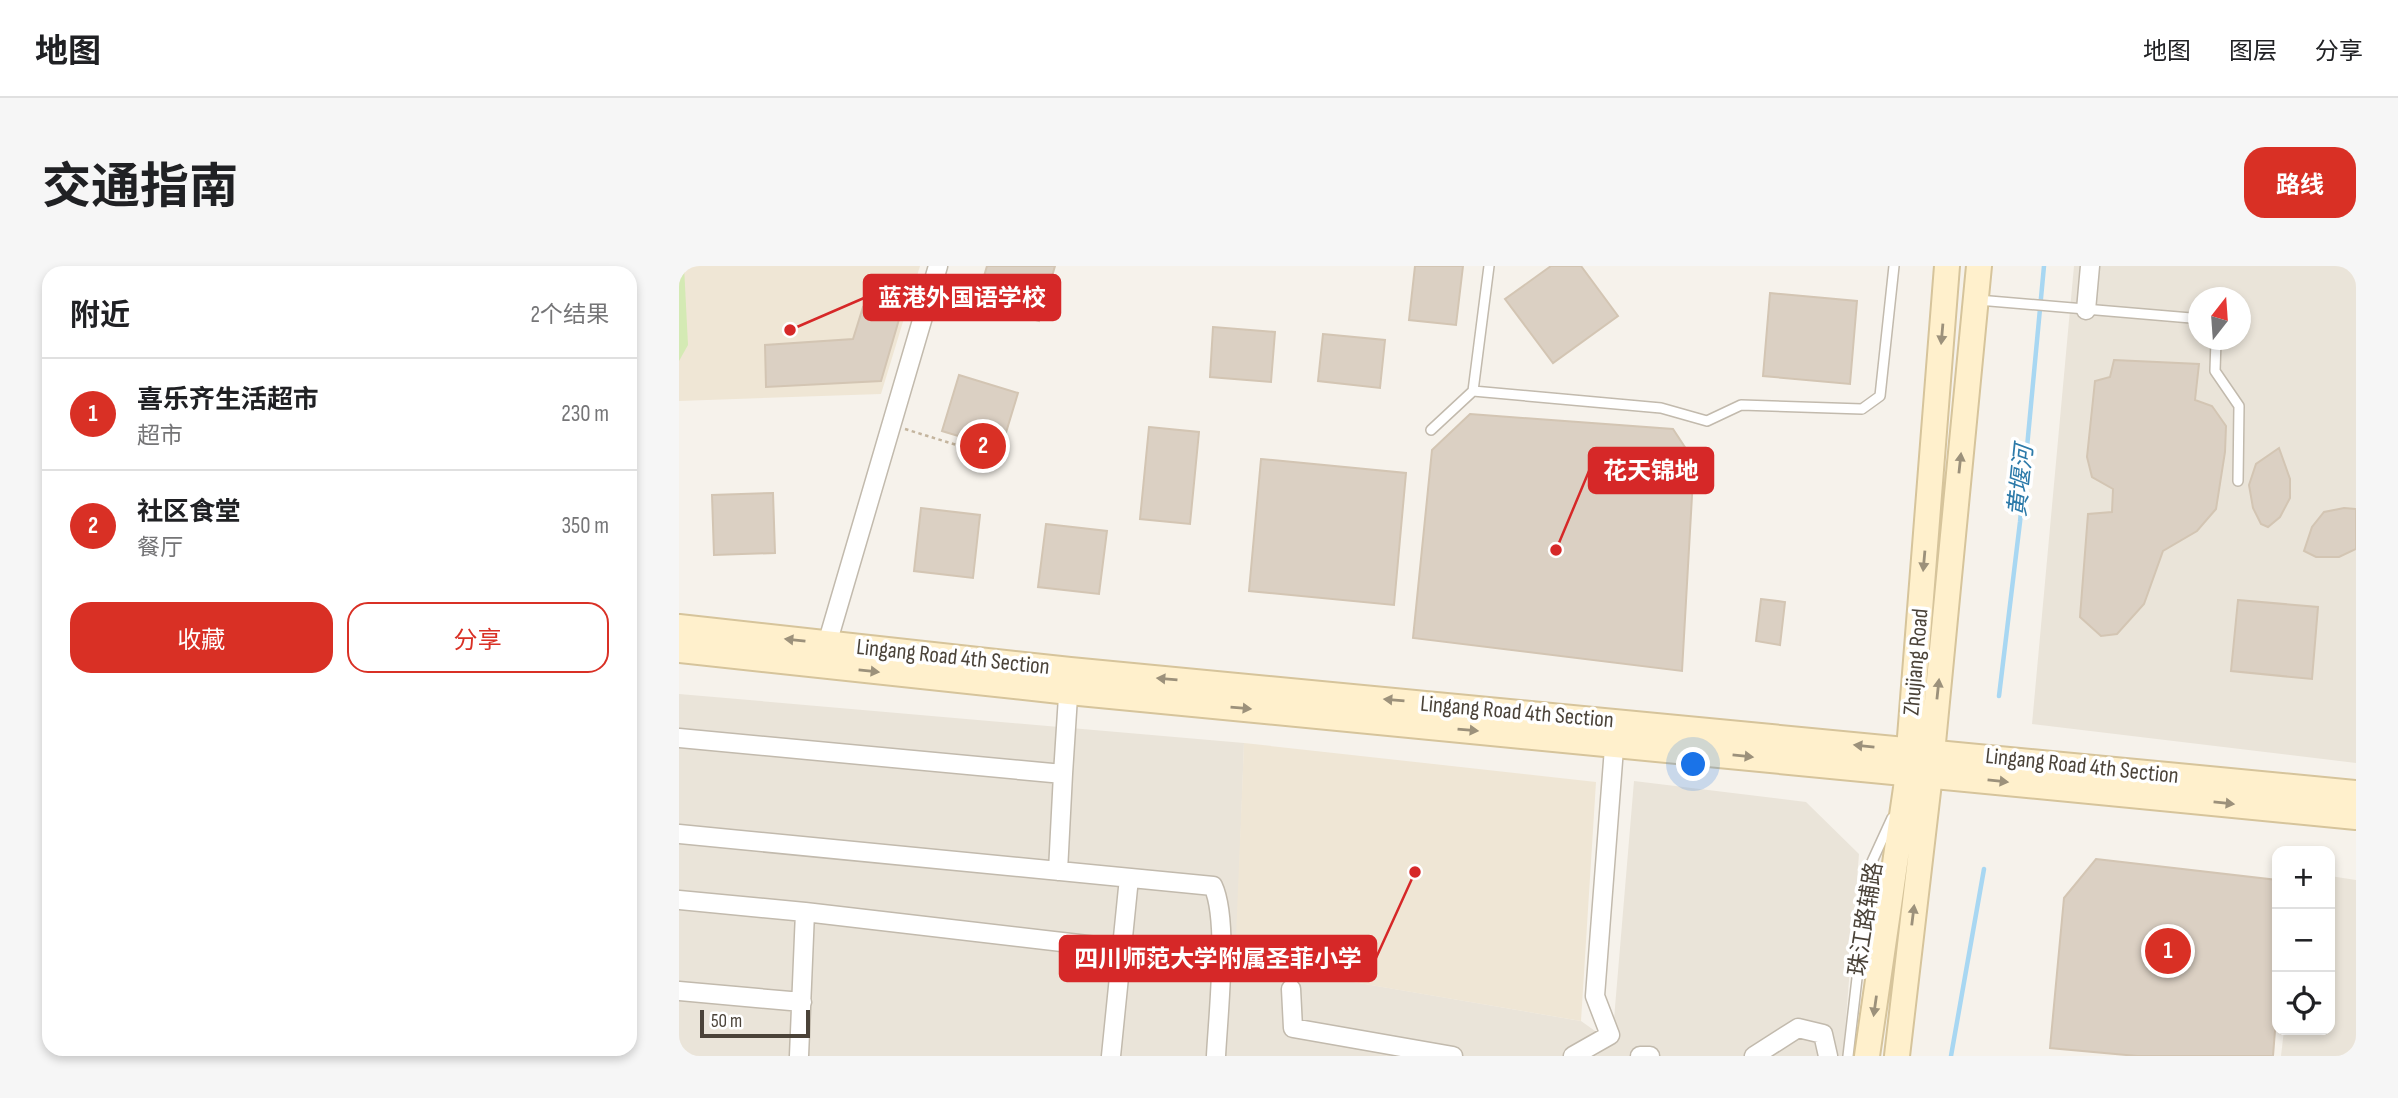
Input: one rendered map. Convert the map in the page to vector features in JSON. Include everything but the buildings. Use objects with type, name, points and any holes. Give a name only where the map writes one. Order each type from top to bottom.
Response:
[{"type":"main road","name":"Zhujiang Road","points":[[1897,1056],[1948,266]]},
{"type":"main road","name":"Zhujiang Road","points":[[1867,1056],[1917,767],[1979,266]]},
{"type":"main road","name":"Lingang Road 4th Section","points":[[679,627],[827,643],[1069,681]]},
{"type":"main road","name":"Lingang Road 4th Section","points":[[679,650],[1069,681],[1615,732],[2356,817]]},
{"type":"main road","name":"Lingang Road 4th Section","points":[[1917,767],[2356,793]]},
{"type":"street","points":[[827,643],[938,266]]},
{"type":"street","points":[[2086,310],[2090,266]]},
{"type":"street","points":[[1058,871],[1069,681]]},
{"type":"street","points":[[1573,1056],[1610,1035],[1595,996],[1615,732]]},
{"type":"street","points":[[679,738],[1063,774]]},
{"type":"street","points":[[679,834],[1213,886],[1218,896],[1220,921],[1216,1056]]},
{"type":"street","points":[[1111,1056],[1129,878]]},
{"type":"street","points":[[679,900],[1122,949]]},
{"type":"street","points":[[799,1056],[805,912]]},
{"type":"street","points":[[1291,989],[1293,1028],[1454,1056]]},
{"type":"street","points":[[679,991],[802,1002]]},
{"type":"street","points":[[1754,1056],[1798,1028],[1823,1034],[1828,1056]]},
{"type":"street","points":[[1640,1056],[1650,1056]]},
{"type":"lane","points":[[1431,430],[1473,391],[1489,266]]},
{"type":"lane","points":[[1473,391],[1661,408],[1707,421],[1741,405],[1862,409],[1880,396],[1894,266]]},
{"type":"lane","points":[[1976,300],[2188,318]]},
{"type":"lane","points":[[2216,350],[2215,371],[2239,406],[2238,481]]},
{"type":"lane","name":"珠江路辅路","points":[[1848,1056],[1870,866],[1917,767]]},
{"type":"path","points":[[892,425],[992,456]]},
{"type":"shaded area","points":[[679,266],[920,266],[881,394],[679,401]]},
{"type":"shaded area","points":[[2074,266],[2356,266],[2356,763],[2032,724]]},
{"type":"shaded area","points":[[679,694],[1244,743],[1236,962],[1581,1021],[1612,1043],[1634,781],[1806,802],[1859,854],[1843,1056],[679,1056]]},
{"type":"shaded area","points":[[1244,743],[1596,782],[1581,1021],[1235,962]]},
{"type":"shaded area","points":[[2335,877],[2356,880],[2356,1056],[2281,1056],[2283,1035],[2335,1035]]},
{"type":"green space","points":[[679,266],[684,266],[688,345],[679,361]]},
{"type":"waterway","name":"黄堰河","points":[[1999,696],[2020,522],[2044,266]]},
{"type":"waterway","name":"黄堰河","points":[[1951,1056],[1984,869]]},
{"type":"place","name":"蓝港外国语学校","points":[[790,330]]},
{"type":"place","name":"社区食堂","points":[[983,446]]},
{"type":"place","name":"花天锦地","points":[[1556,550]]},
{"type":"place","name":"四川师范大学附属圣菲小学","points":[[1415,872]]},
{"type":"place","name":"喜乐齐生活超市","points":[[2168,951]]}]
